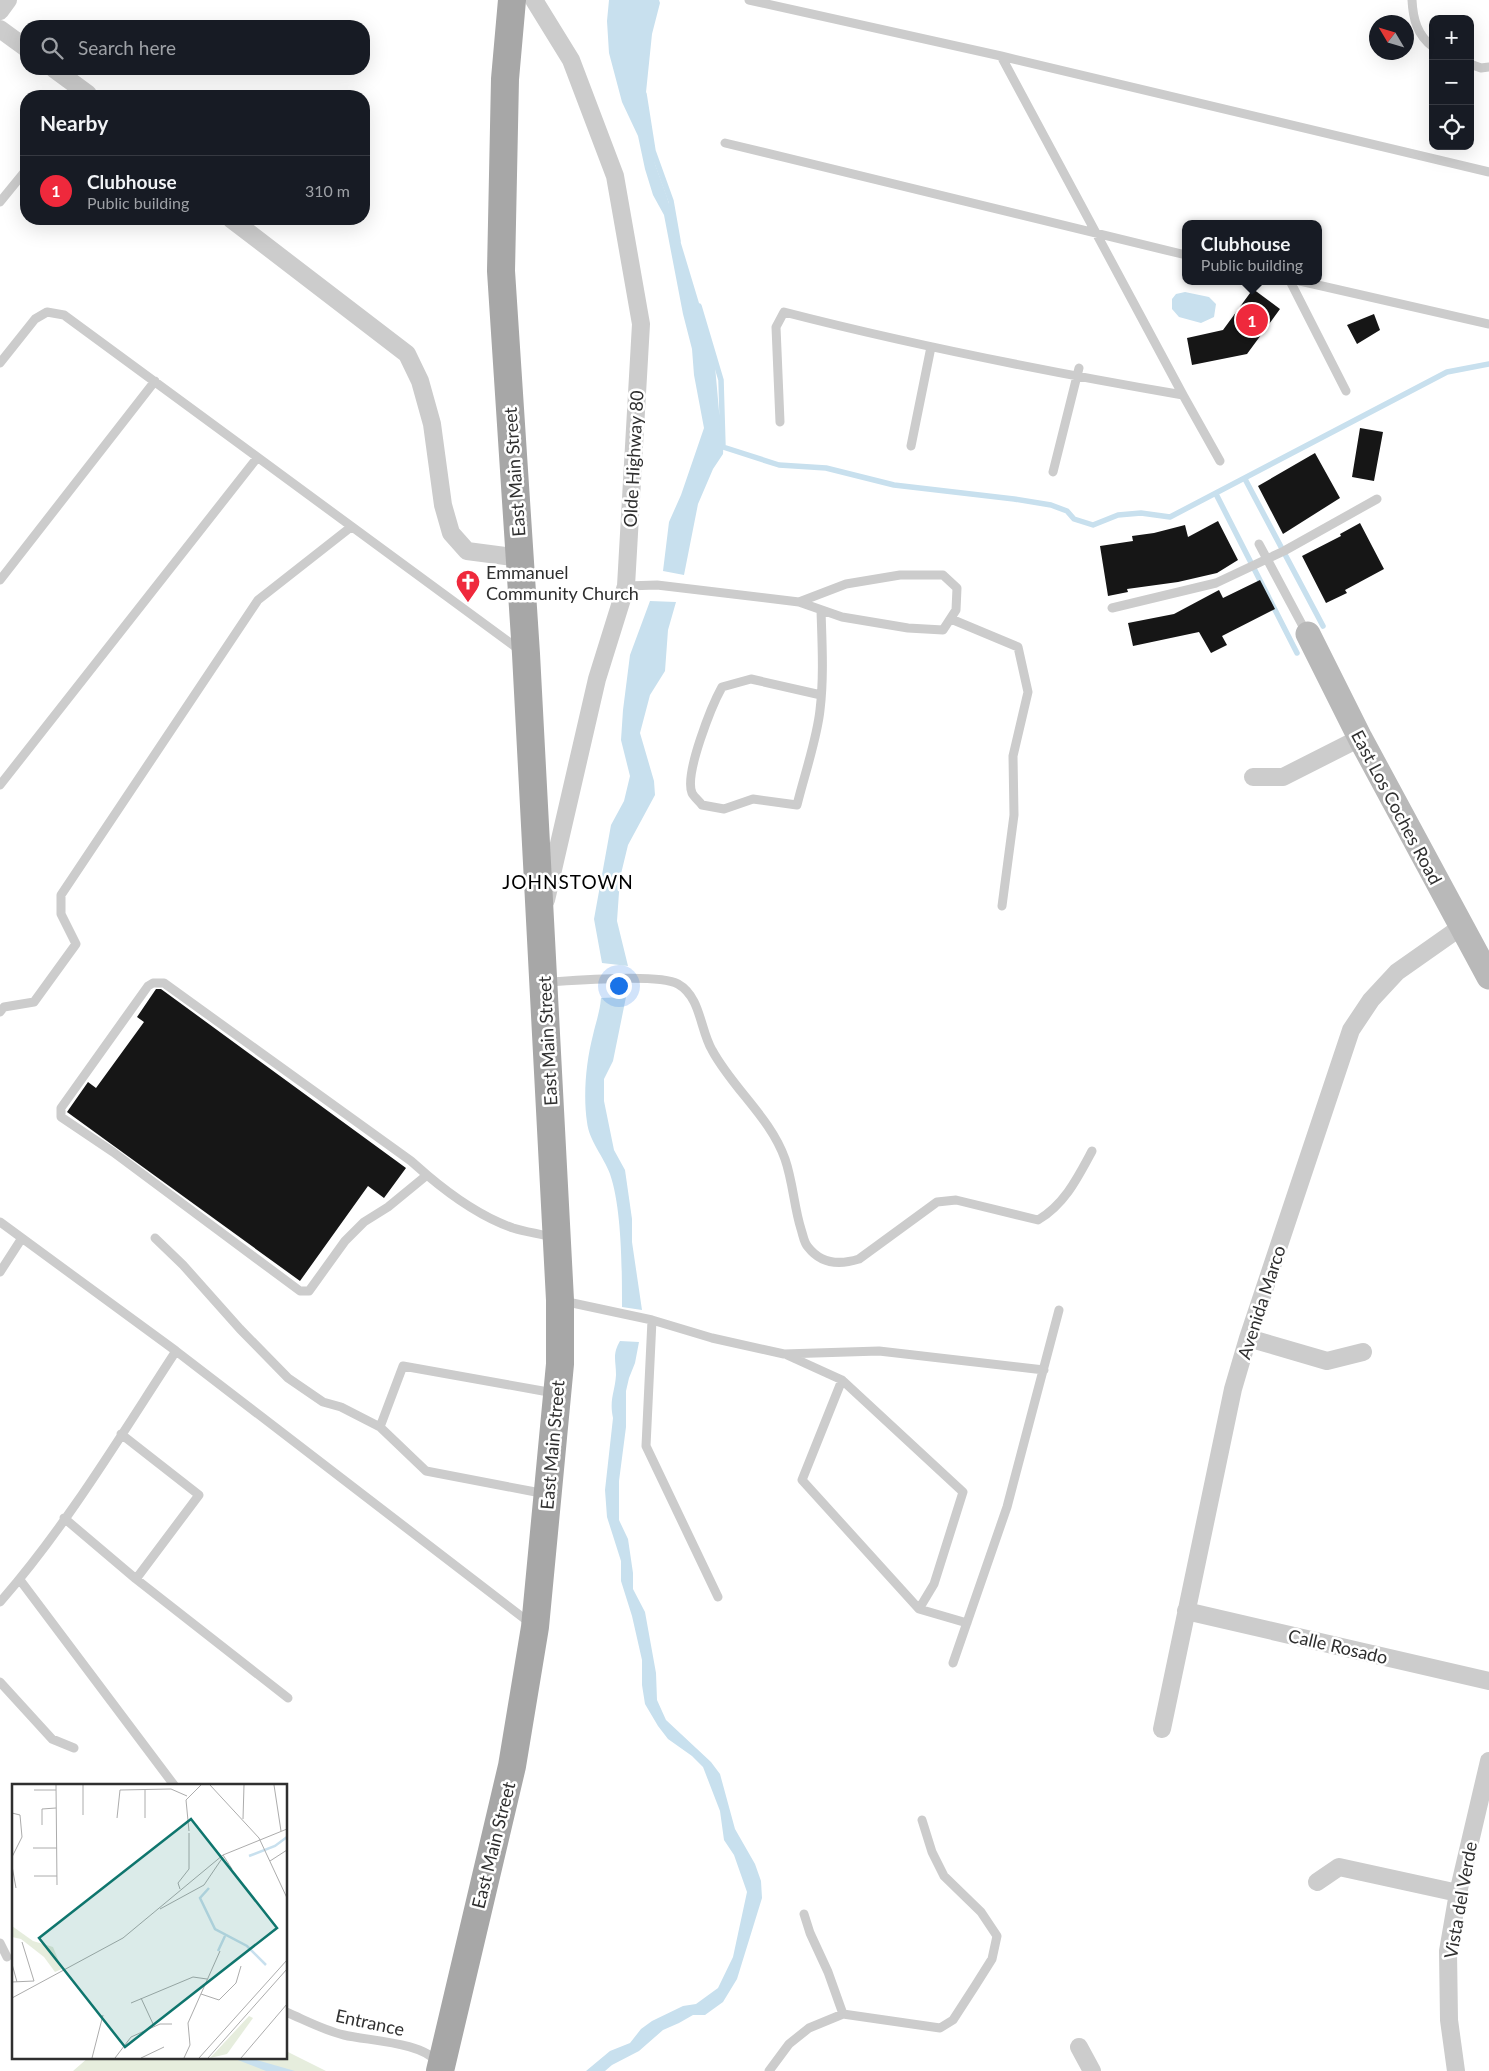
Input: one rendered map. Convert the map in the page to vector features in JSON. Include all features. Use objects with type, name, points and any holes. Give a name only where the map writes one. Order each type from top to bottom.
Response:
[{"type":"main road","name":"East Main Street","points":[[440,2071],[512,1766],[536,1626],[560,1364],[560,1300],[544,982],[526,654],[501,271],[505,78],[512,0]]},
{"type":"street","points":[[0,12],[8,0]]},
{"type":"street","name":"Olde Highway 80","points":[[534,0],[571,60],[615,176],[641,324],[626,586],[597,679],[540,927]]},
{"type":"street","points":[[0,29],[20,44]]},
{"type":"street","points":[[61,75],[80,90]]},
{"type":"street","points":[[239,225],[408,354],[420,381],[432,424],[443,504],[451,533],[467,551],[520,558]]},
{"type":"street","name":"East Los Coches Road","points":[[1308,634],[1360,738],[1489,977]]},
{"type":"street","points":[[1253,778],[1284,777],[1360,738]]},
{"type":"street","name":"Avenida Marco","points":[[1162,1729],[1233,1389],[1248,1338],[1351,1030],[1371,1000],[1397,972],[1461,927]]},
{"type":"street","points":[[1248,1338],[1326,1361],[1363,1352]]},
{"type":"street","name":"Calle Rosado","points":[[1186,1611],[1489,1681]]},
{"type":"street","name":"Vista del Verde","points":[[1456,2071],[1449,2020],[1448,1959],[1458,1893],[1489,1761]]},
{"type":"street","points":[[1317,1882],[1339,1867],[1458,1893]]},
{"type":"street","points":[[1080,2047],[1092,2071]]},
{"type":"lane","points":[[749,0],[1001,56],[1489,172]]},
{"type":"lane","points":[[1412,0],[1412,17],[1423,40],[1429,44]]},
{"type":"lane","points":[[1001,56],[1220,461]]},
{"type":"lane","points":[[1474,65],[1481,68],[1489,67]]},
{"type":"lane","points":[[725,143],[1182,254]]},
{"type":"lane","points":[[0,202],[20,177]]},
{"type":"lane","points":[[1292,285],[1346,391]]},
{"type":"lane","points":[[1318,285],[1489,324]]},
{"type":"lane","points":[[0,363],[35,319],[47,312],[64,315],[526,654]]},
{"type":"lane","points":[[780,422],[776,327],[784,312],[931,347],[1078,373],[1183,395]]},
{"type":"lane","points":[[911,446],[931,347]]},
{"type":"lane","points":[[1053,472],[1078,373]]},
{"type":"lane","points":[[0,580],[155,381]]},
{"type":"lane","points":[[0,784],[257,458]]},
{"type":"lane","points":[[1112,608],[1216,583],[1267,559],[1377,499]]},
{"type":"lane","points":[[0,1012],[4,1007],[34,1002],[76,944],[61,914],[61,895],[258,600],[351,527]]},
{"type":"lane","points":[[1259,544],[1308,634]]},
{"type":"lane","points":[[626,586],[657,585],[680,587],[799,602],[842,617],[908,628],[943,630],[956,610],[957,588],[943,576],[900,575],[846,584],[799,602]]},
{"type":"lane","points":[[821,610],[823,652],[821,695],[820,712],[797,805],[753,798],[724,809],[702,805],[692,792],[692,768],[714,700],[722,687],[750,679],[821,695]]},
{"type":"lane","points":[[951,619],[1018,647],[1028,692],[1013,756],[1014,815],[1002,906]]},
{"type":"lane","points":[[544,982],[639,979],[673,982],[680,985],[695,1002],[711,1050],[725,1071],[754,1106],[780,1148],[786,1162],[795,1206],[807,1247],[823,1260],[845,1263],[859,1259],[937,1202],[956,1200],[1038,1220],[1051,1213],[1072,1188],[1092,1151]]},
{"type":"lane","points":[[427,1175],[388,1207],[364,1222],[345,1241],[309,1291],[300,1290],[113,1152],[61,1117],[60,1108],[148,986],[158,982],[164,983],[395,1149],[427,1175],[447,1192],[481,1214],[514,1228],[557,1238]]},
{"type":"lane","points":[[0,1222],[176,1351],[536,1626]]},
{"type":"lane","points":[[0,1272],[22,1238]]},
{"type":"lane","points":[[155,1238],[183,1265],[240,1329],[288,1378],[323,1402],[341,1408],[380,1427],[426,1471],[548,1494]]},
{"type":"lane","points":[[560,1300],[652,1320],[712,1338],[784,1354],[842,1380],[963,1492],[934,1584],[918,1609]]},
{"type":"lane","points":[[953,1663],[1007,1507],[1059,1310]]},
{"type":"lane","points":[[652,1320],[646,1446],[718,1597]]},
{"type":"lane","points":[[0,1602],[20,1580],[64,1518],[176,1351]]},
{"type":"lane","points":[[784,1354],[879,1351],[1044,1370]]},
{"type":"lane","points":[[380,1427],[403,1366],[557,1394]]},
{"type":"lane","points":[[842,1380],[802,1480],[918,1609],[967,1623]]},
{"type":"lane","points":[[121,1434],[199,1495],[136,1580]]},
{"type":"lane","points":[[64,1518],[136,1580],[288,1698]]},
{"type":"lane","points":[[20,1580],[173,1784]]},
{"type":"lane","points":[[0,1682],[52,1739],[74,1748]]},
{"type":"lane","points":[[769,2071],[789,2044],[809,2028],[843,2014],[940,2028],[953,2020],[992,1959],[998,1936],[981,1912],[944,1876],[932,1852],[922,1820]]},
{"type":"lane","points":[[804,1914],[843,2014]]},
{"type":"lane","points":[[0,1943],[7,1957]]},
{"type":"lane","name":"Entrance","points":[[288,2013],[319,2027],[343,2035],[418,2050],[434,2057],[440,2071]]},
{"type":"lane","points":[[418,2050],[437,2051],[445,2044],[449,2035]]},
{"type":"green space","points":[[288,2052],[326,2071],[73,2071],[88,2058],[288,2058]]},
{"type":"water","points":[[609,0],[659,0],[660,3],[652,34],[645,102],[655,164],[667,197],[702,313],[715,366],[719,411],[724,434],[723,454],[713,469],[698,504],[684,575],[663,571],[669,522],[681,495],[704,428],[694,375],[692,349],[683,314],[664,215],[653,195],[638,136],[622,102],[609,53],[607,21]]},
{"type":"water","points":[[1185,292],[1209,297],[1216,304],[1214,317],[1201,323],[1179,317],[1172,309],[1172,299],[1176,294]]},
{"type":"water","points":[[650,601],[676,602],[668,630],[665,671],[650,695],[640,733],[654,781],[655,795],[628,845],[620,878],[617,921],[628,966],[602,963],[594,919],[611,825],[624,801],[630,776],[621,740],[623,710],[630,655]]},
{"type":"water","points":[[626,997],[613,1061],[604,1079],[604,1101],[614,1150],[625,1170],[632,1219],[632,1242],[642,1310],[622,1307],[622,1276],[617,1204],[610,1174],[588,1129],[585,1101],[589,1056],[601,998]]},
{"type":"water","points":[[620,1341],[639,1342],[635,1363],[626,1391],[626,1427],[619,1481],[619,1520],[628,1539],[633,1573],[633,1589],[645,1612],[656,1673],[657,1700],[666,1720],[711,1762],[720,1774],[735,1829],[755,1864],[761,1881],[762,1898],[737,1979],[723,2002],[705,2015],[693,2015],[663,2030],[639,2051],[612,2065],[605,2071],[586,2071],[610,2051],[630,2043],[641,2029],[652,2021],[683,2006],[696,2004],[718,1988],[733,1957],[747,1892],[734,1855],[724,1840],[720,1811],[703,1767],[692,1756],[668,1739],[645,1704],[642,1685],[642,1660],[632,1616],[621,1581],[621,1561],[607,1517],[605,1490],[613,1418],[612,1401],[616,1375],[615,1354]]},
{"type":"water","points":[[233,2058],[250,2058],[295,2071],[266,2071]]},
{"type":"building","points":[[1253,289],[1280,309],[1247,354],[1192,365],[1187,338],[1223,330]]},
{"type":"building","points":[[1374,314],[1380,330],[1357,344],[1347,325]]},
{"type":"building","points":[[1360,428],[1383,432],[1374,481],[1352,477]]},
{"type":"building","points":[[1315,453],[1340,498],[1283,534],[1258,486]]},
{"type":"building","points":[[1218,521],[1238,560],[1217,573],[1178,582],[1127,589],[1128,592],[1108,596],[1100,546],[1133,541],[1132,536],[1154,533],[1185,525],[1188,537]]},
{"type":"building","points":[[1360,523],[1384,569],[1345,590],[1347,593],[1326,603],[1302,556],[1341,536],[1340,534]]},
{"type":"building","points":[[1260,580],[1275,609],[1222,636],[1227,645],[1211,653],[1199,632],[1133,646],[1128,623],[1174,614],[1219,590],[1223,598]]},
{"type":"building","points":[[156,989],[161,989],[406,1168],[384,1198],[368,1186],[300,1281],[67,1112],[88,1082],[96,1088],[144,1022],[137,1017]]},
{"type":"waterway","points":[[644,94],[653,151],[671,201],[678,241]]},
{"type":"waterway","points":[[699,306],[721,380],[723,447],[779,465],[826,468],[894,485],[1051,505],[1067,511],[1074,519],[1093,525],[1118,515],[1141,513],[1170,517],[1447,372],[1489,364]]},
{"type":"waterway","points":[[1245,479],[1323,626]]},
{"type":"waterway","points":[[1216,494],[1297,653]]},
{"type":"place","name":"Clubhouse","points":[[1252,320]]},
{"type":"place","name":"Emmanuel Community Church","points":[[468,603]]},
{"type":"district","name":"JOHNSTOWN","points":[[568,881]]}]
